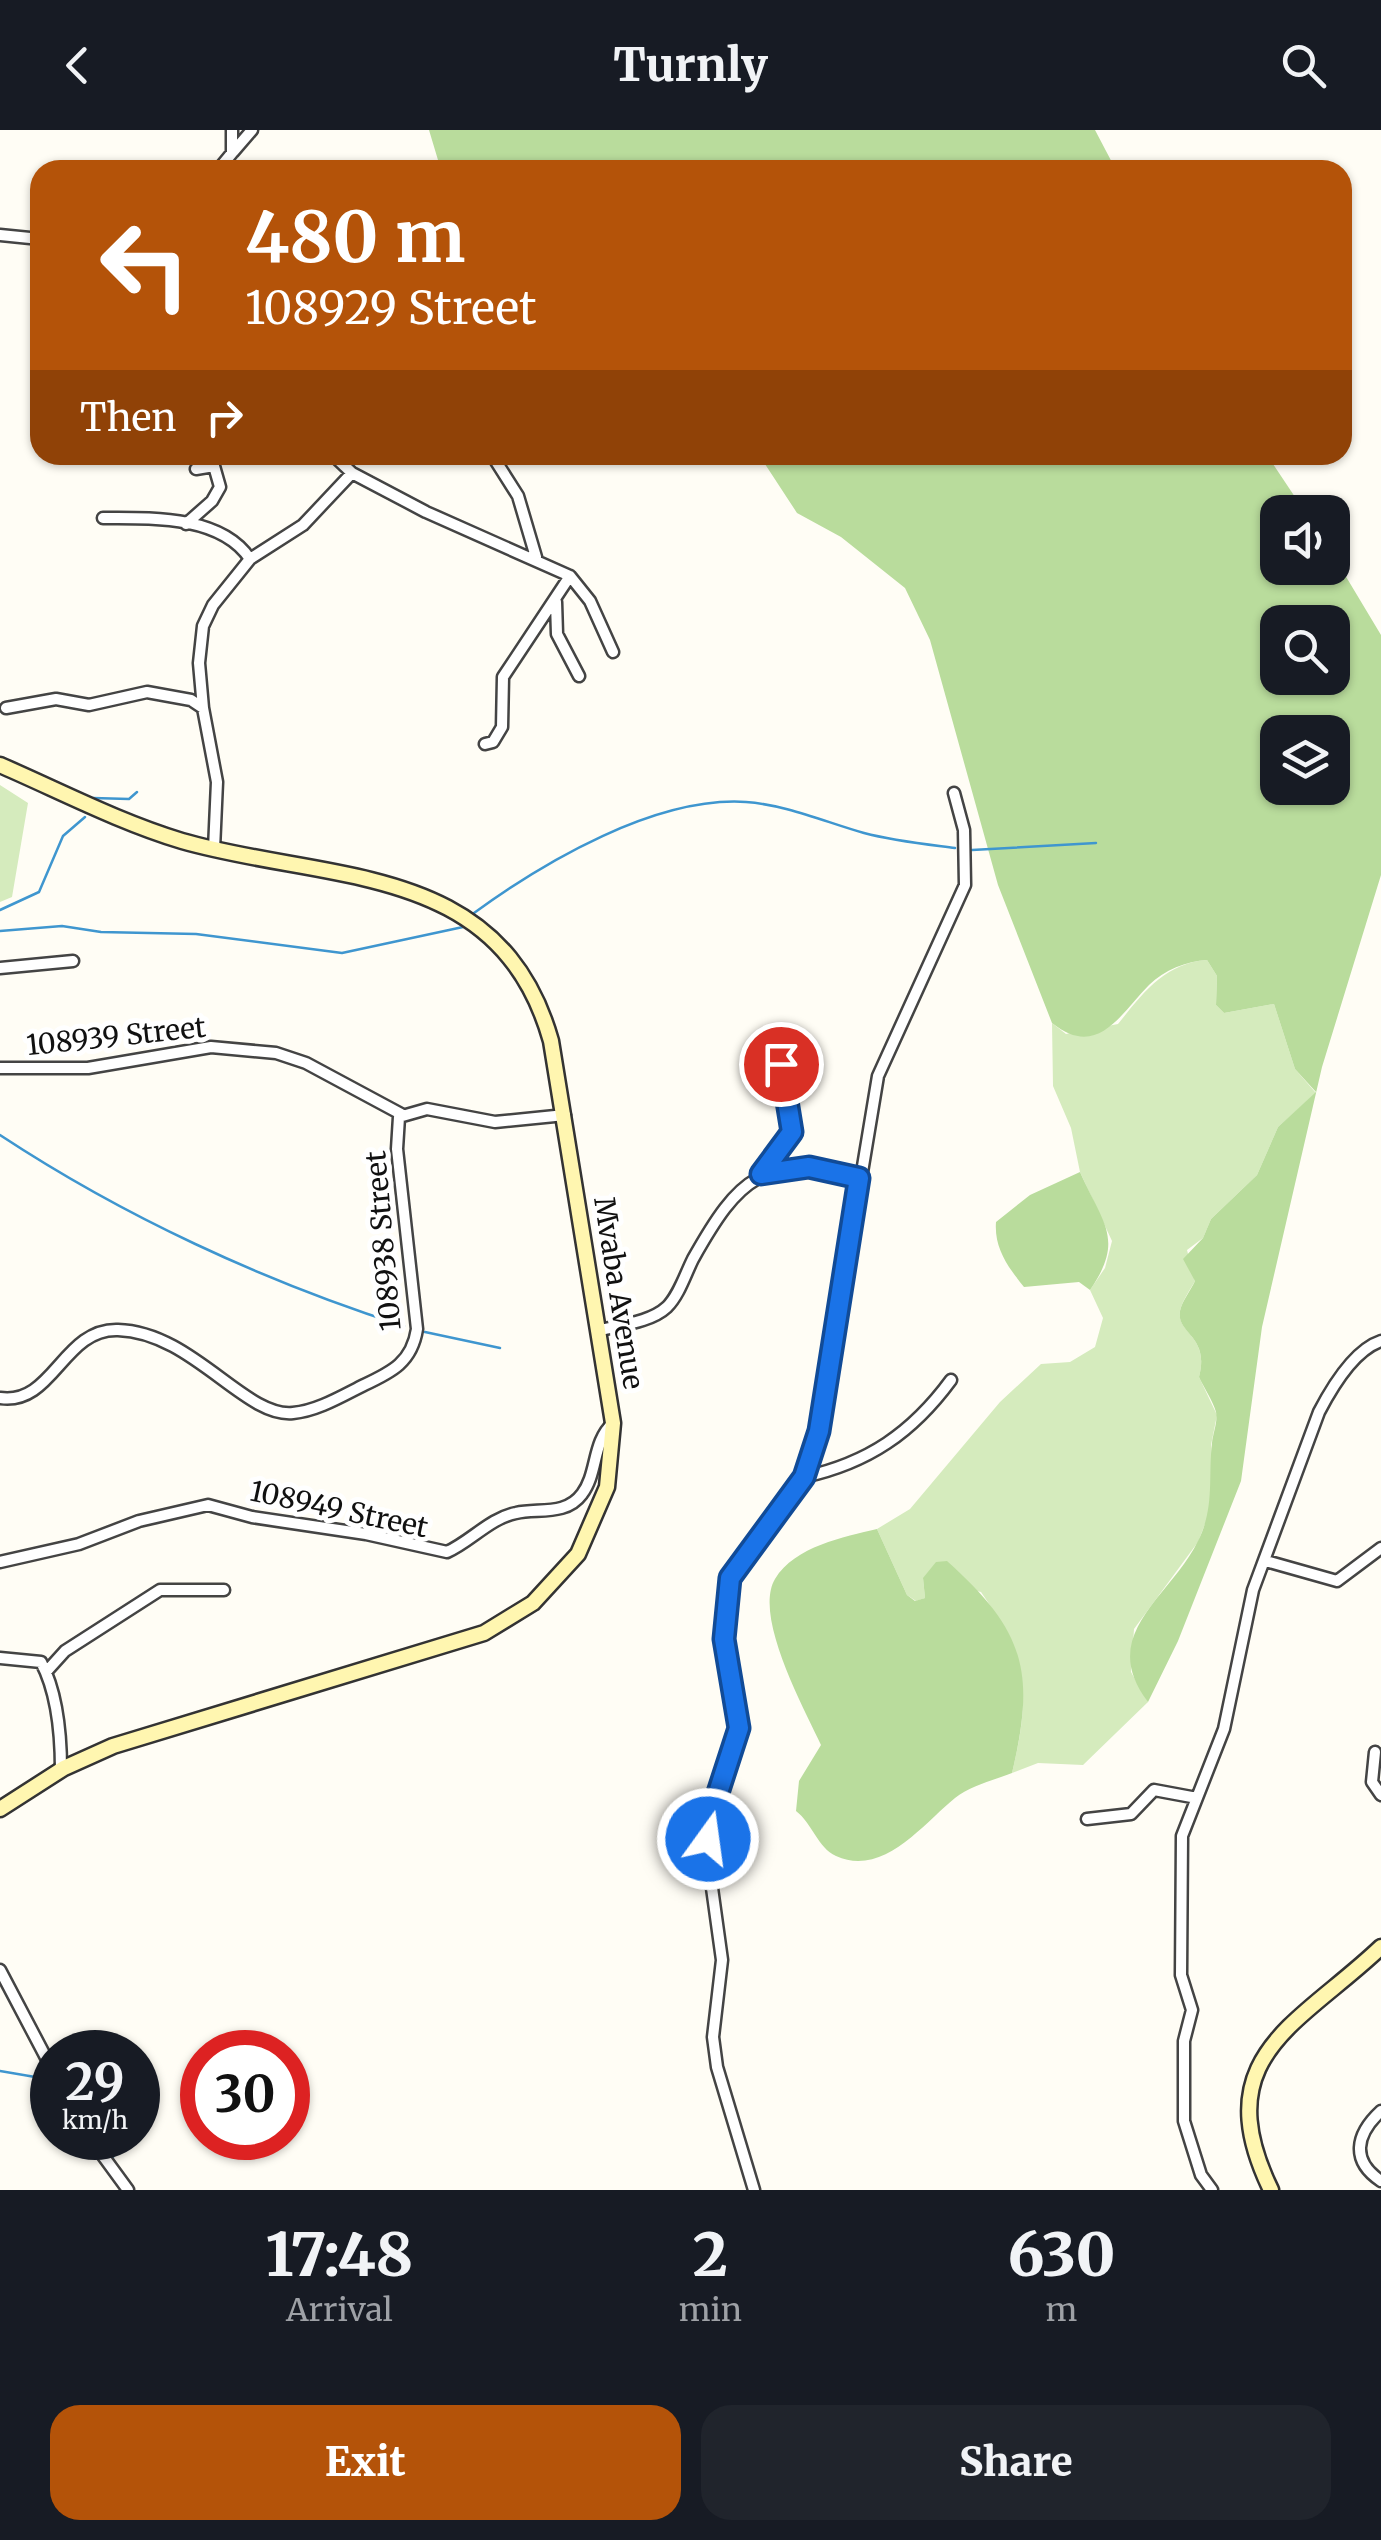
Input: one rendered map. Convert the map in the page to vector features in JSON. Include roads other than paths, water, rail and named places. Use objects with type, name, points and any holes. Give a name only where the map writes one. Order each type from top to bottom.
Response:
[{"type":"street","points":[[226,160],[252,130]]},
{"type":"street","points":[[230,132],[232,152]]},
{"type":"street","points":[[0,235],[30,238]]},
{"type":"street","points":[[344,465],[426,512],[536,557],[570,576],[590,601],[613,652]]},
{"type":"street","points":[[498,465],[518,496],[536,557]]},
{"type":"street","points":[[186,524],[212,501],[220,486],[214,466],[196,469]]},
{"type":"street","points":[[214,849],[216,772],[199,663],[203,626],[213,605],[250,559],[303,526],[352,473]]},
{"type":"street","points":[[103,518],[186,524],[236,542],[250,559]]},
{"type":"street","points":[[485,744],[493,742],[502,727],[502,677],[570,576]]},
{"type":"street","points":[[557,596],[557,634],[579,676]]},
{"type":"street","points":[[6,708],[56,699],[88,705],[147,692],[190,700],[203,708]]},
{"type":"street","name":"Mvaba Avenue","points":[[0,764],[130,823],[214,849],[393,884],[432,897],[468,919],[504,951],[540,1006],[565,1115],[614,1423],[607,1487],[590,1534],[562,1576],[512,1618],[454,1644],[129,1741],[61,1770],[0,1809]]},
{"type":"street","points":[[754,2190],[716,2062],[713,2036],[722,1960],[708,1839],[714,1805],[739,1728],[724,1639],[730,1578],[804,1477],[827,1396],[878,1076],[966,885],[964,830],[954,793]]},
{"type":"street","points":[[0,968],[73,961]]},
{"type":"street","points":[[601,1330],[650,1316],[668,1305],[732,1197],[761,1174],[793,1124],[777,1044]]},
{"type":"street","name":"108939 Street","points":[[0,1068],[88,1068],[210,1047],[276,1053],[306,1063],[402,1114]]},
{"type":"street","name":"108938 Street","points":[[0,1398],[22,1397],[48,1377],[76,1343],[115,1329],[144,1333],[178,1346],[251,1399],[286,1413],[334,1399],[401,1366],[413,1349],[417,1328],[396,1149],[402,1114],[427,1109],[495,1122],[565,1115]]},
{"type":"street","points":[[761,1174],[809,1167],[859,1178]]},
{"type":"street","points":[[1212,2190],[1192,2152],[1183,2097],[1184,2042],[1192,2010],[1182,1976],[1180,1856],[1185,1822],[1224,1729],[1254,1590],[1325,1399],[1368,1346],[1381,1342]]},
{"type":"street","points":[[804,1477],[864,1460],[885,1448],[950,1380]]},
{"type":"street","name":"108949 Street","points":[[0,1562],[79,1544],[139,1521],[208,1505],[252,1518],[366,1534],[447,1552],[509,1514],[556,1510],[576,1501],[587,1486],[602,1435],[614,1423]]},
{"type":"street","points":[[1266,1561],[1337,1581],[1381,1548]]},
{"type":"street","points":[[46,1672],[65,1651],[160,1590],[224,1590]]},
{"type":"street","points":[[0,1658],[40,1662],[46,1672],[62,1736],[61,1770]]},
{"type":"street","points":[[1376,1752],[1372,1782],[1381,1795]]},
{"type":"street","points":[[1087,1819],[1131,1814],[1154,1790],[1197,1798]]},
{"type":"street","points":[[1271,2190],[1250,2130],[1252,2091],[1263,2059],[1286,2026],[1381,1947]]},
{"type":"street","points":[[0,1970],[32,2030]]},
{"type":"street","points":[[1381,2112],[1365,2130],[1358,2152],[1364,2168],[1381,2181]]},
{"type":"street","points":[[106,2160],[128,2190]]},
{"type":"waterway","points":[[93,798],[129,799],[137,792]]},
{"type":"waterway","points":[[474,913],[533,873],[602,836],[675,810],[711,803],[761,804],[875,836],[955,848]]},
{"type":"waterway","points":[[0,910],[39,892],[63,836],[85,817]]},
{"type":"waterway","points":[[972,850],[1096,843]]},
{"type":"waterway","points":[[0,931],[62,926],[101,932],[196,934],[342,953],[463,927]]},
{"type":"waterway","points":[[0,1135],[95,1193],[195,1244],[299,1289],[404,1326]]},
{"type":"waterway","points":[[425,1332],[500,1348]]},
{"type":"waterway","points":[[0,2071],[30,2076]]}]
